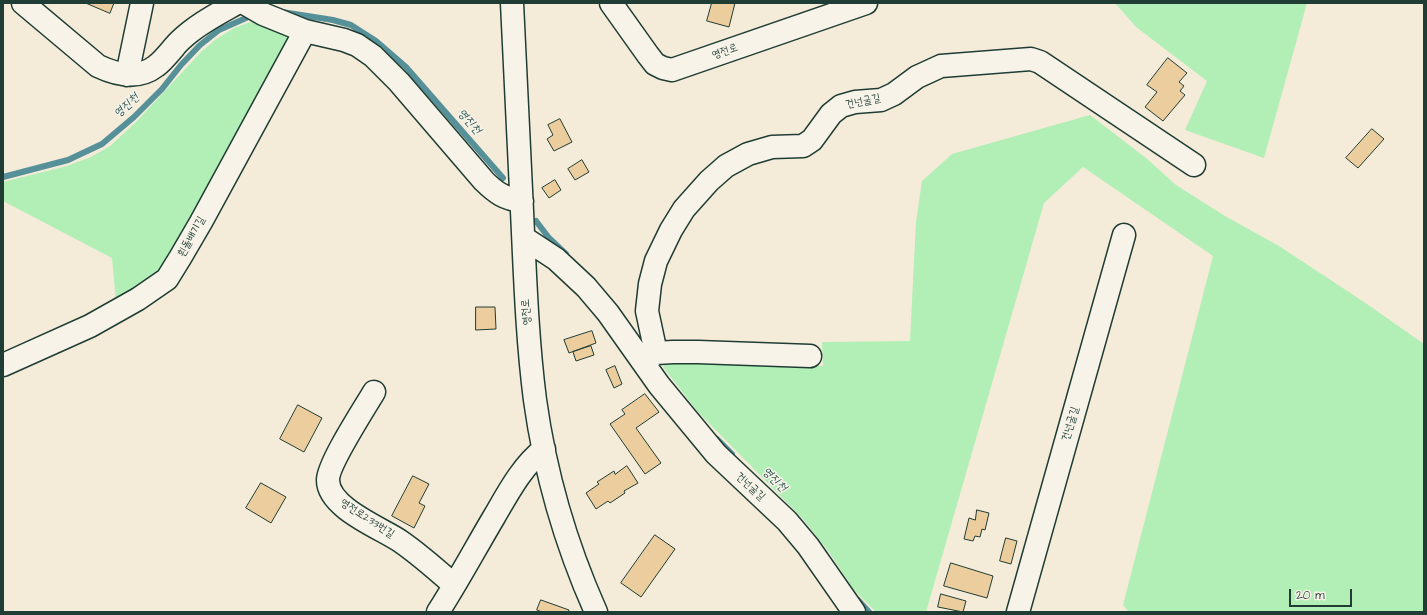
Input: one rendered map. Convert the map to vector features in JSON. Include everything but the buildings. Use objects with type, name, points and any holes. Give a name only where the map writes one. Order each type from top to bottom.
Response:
[{"type":"street","points":[[23,3],[98,66],[111,72],[127,75],[136,75],[147,72],[157,66],[191,31],[213,16],[237,3]]},
{"type":"street","points":[[127,75],[142,3]]},
{"type":"street","points":[[244,3],[263,14],[305,31],[344,40],[357,45],[373,56],[399,82],[495,192],[503,197],[522,201]]},
{"type":"street","name":"영전로","points":[[512,3],[530,354],[536,401],[544,449],[553,488],[574,556],[596,612]]},
{"type":"street","name":"영전로","points":[[611,3],[655,64],[672,70],[866,3]]},
{"type":"street","name":"흰돌배기길","points":[[3,365],[90,326],[138,299],[167,279],[197,228],[305,31]]},
{"type":"street","name":"건넌굴길","points":[[854,612],[804,541],[786,521],[716,454],[659,385],[650,358],[647,311],[650,284],[656,261],[671,230],[684,209],[709,181],[726,166],[748,154],[772,147],[802,146],[812,140],[831,114],[840,106],[855,102],[881,100],[894,94],[917,77],[941,66],[1031,58],[1040,62],[1194,165]]},
{"type":"street","name":"건넌굴길","points":[[1018,612],[1124,235]]},
{"type":"street","name":"건넌굴길","points":[[524,238],[556,259],[586,287],[650,358]]},
{"type":"street","points":[[650,358],[698,352],[810,356]]},
{"type":"street","name":"영전로233번길","points":[[374,392],[331,466],[328,480],[331,491],[337,500],[350,510],[370,524],[399,540],[422,557],[454,585]]},
{"type":"street","points":[[438,612],[511,489],[535,456],[544,449]]},
{"type":"green space","points":[[1115,3],[1307,3],[1264,158],[1185,130],[1207,81],[1136,27]]},
{"type":"green space","points":[[256,20],[294,34],[162,274],[116,302],[112,258],[3,201],[3,182],[67,166],[91,157],[110,146],[136,122],[201,52],[215,40],[234,28]]},
{"type":"green space","points":[[1090,115],[1146,158],[1176,185],[1225,216],[1279,246],[1424,344],[1424,612],[1129,612],[1123,605],[1213,256],[1083,167],[1044,203],[926,612],[876,612],[854,590],[829,552],[803,519],[698,412],[663,367],[666,363],[673,360],[823,366],[822,342],[910,341],[916,222],[922,181],[952,154]]},
{"type":"waterway","name":"영진천","points":[[282,12],[333,20],[351,25],[376,41],[406,67],[503,178]]},
{"type":"waterway","name":"영진천","points":[[3,177],[68,160],[102,144],[134,117],[162,89],[181,65],[200,45],[219,30],[246,18]]},
{"type":"waterway","name":"영진천","points":[[536,221],[549,238],[566,254]]},
{"type":"waterway","name":"영진천","points":[[717,439],[732,454]]},
{"type":"waterway","name":"영진천","points":[[858,600],[869,612]]}]
